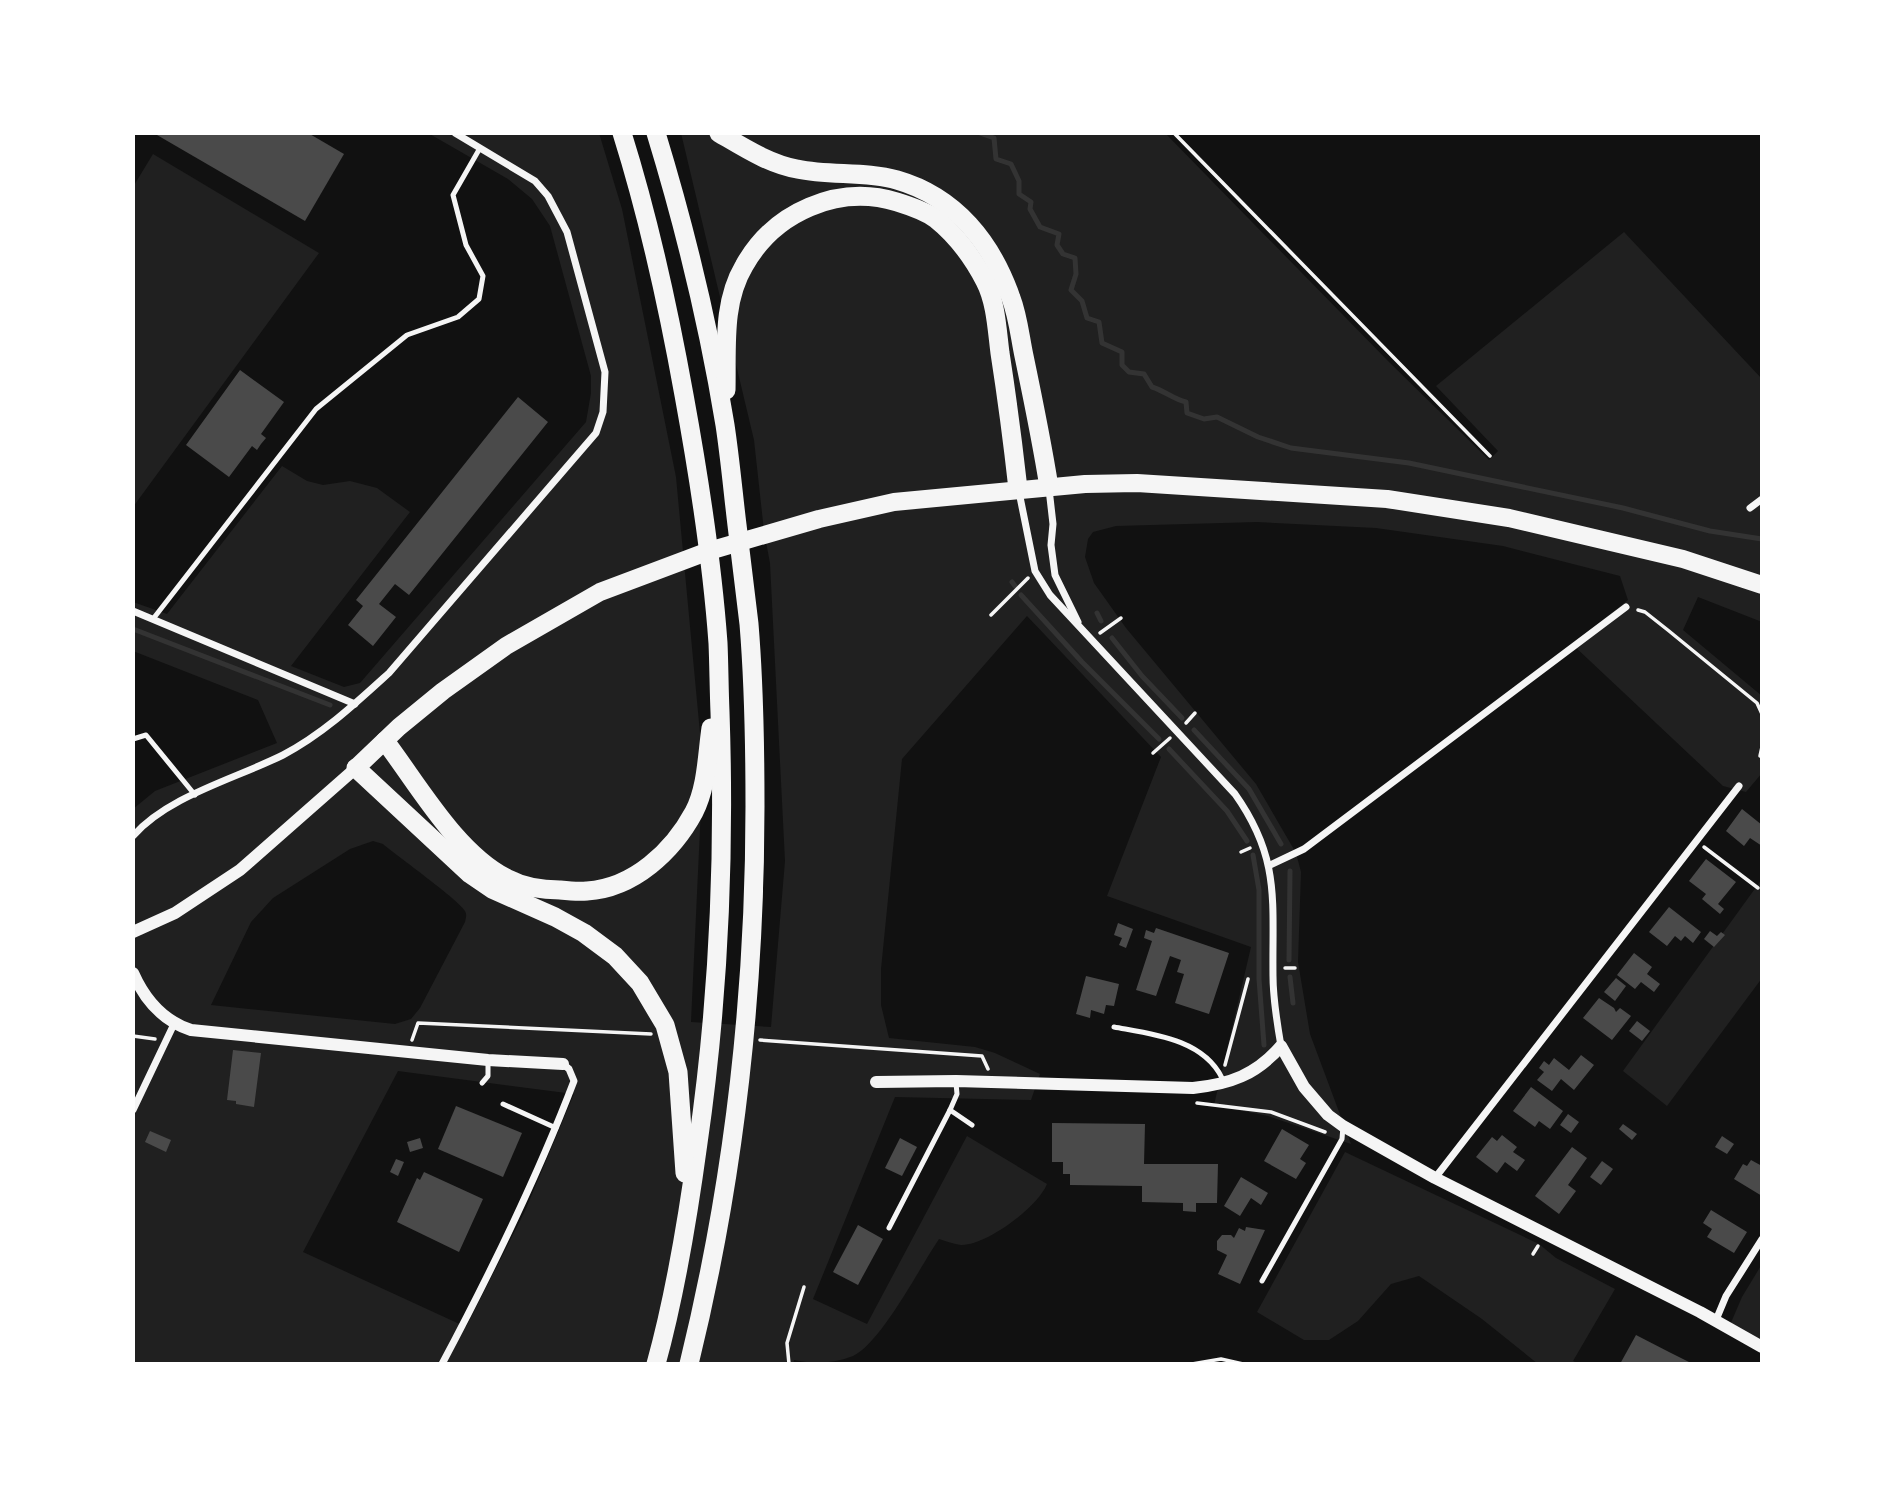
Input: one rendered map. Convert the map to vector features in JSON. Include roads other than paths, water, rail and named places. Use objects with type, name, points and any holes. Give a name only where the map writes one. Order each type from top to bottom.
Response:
[{"type":"highway","points":[[622,133],[637,179],[667,302],[697,469],[718,644],[722,873],[718,968],[709,1069],[688,1212],[656,1364]]},
{"type":"highway","points":[[656,133],[671,181],[701,305],[725,426],[749,626],[755,731],[755,865],[744,1048],[718,1231],[690,1364]]},
{"type":"highway","points":[[719,133],[757,154],[795,169],[869,175],[932,194],[958,213],[982,237],[999,267],[1012,300],[1038,419],[1049,487]]},
{"type":"highway","points":[[725,426],[728,303],[744,265],[769,232],[786,218],[836,198],[880,197],[908,205],[934,217],[954,236],[986,282],[995,314],[1018,489]]},
{"type":"highway","points":[[385,741],[442,818],[475,856],[509,880],[547,890],[589,891],[619,883],[642,872],[674,843],[695,809],[705,777],[718,675]]},
{"type":"highway","points":[[356,768],[470,874],[492,890],[555,917],[584,933],[615,956],[640,983],[665,1025],[678,1072],[688,1212]]},
{"type":"main road","points":[[356,768],[443,691],[506,646],[600,592],[709,551],[819,519],[894,502],[1018,489],[1137,483],[1387,499],[1509,518],[1683,559],[1762,585]]},
{"type":"street","points":[[133,836],[147,821],[195,795],[285,754],[318,735],[355,704],[389,673],[596,433],[603,412],[605,372],[567,232],[548,196],[535,181],[455,133]]},
{"type":"street","points":[[1049,487],[1055,575],[1083,632]]},
{"type":"street","points":[[1018,489],[1035,571],[1049,595],[1235,794],[1252,818],[1269,865],[1275,919],[1274,1002],[1282,1046],[1304,1087],[1328,1115],[1434,1178],[1716,1320],[1762,1347]]},
{"type":"street","points":[[1750,508],[1762,499]]},
{"type":"street","points":[[1269,865],[1304,849],[1626,607]]},
{"type":"street","points":[[133,611],[355,704]]},
{"type":"street","points":[[133,932],[175,913],[240,870],[356,768]]},
{"type":"street","points":[[1434,1178],[1739,786]]},
{"type":"street","points":[[133,973],[153,1005],[174,1024],[191,1030],[563,1064],[569,1069],[574,1081],[556,1128],[442,1364]]},
{"type":"street","points":[[133,1110],[174,1024]]},
{"type":"street","points":[[876,1082],[956,1081],[1193,1088],[1220,1085],[1250,1072],[1267,1062],[1282,1046]]},
{"type":"street","points":[[1716,1320],[1726,1296],[1762,1239]]},
{"type":"lane","points":[[153,619],[316,409],[407,335],[458,317],[479,299],[483,276],[466,245],[453,195],[480,148]]},
{"type":"lane","points":[[133,739],[146,735],[195,795]]},
{"type":"lane","points":[[1114,1027],[1175,1039],[1216,1066],[1222,1078],[1220,1085]]},
{"type":"lane","points":[[482,1083],[488,1076],[488,1059]]},
{"type":"lane","points":[[889,1228],[950,1110],[957,1094],[956,1081]]},
{"type":"lane","points":[[503,1104],[556,1128]]},
{"type":"lane","points":[[950,1110],[972,1125]]},
{"type":"lane","points":[[1262,1281],[1342,1139],[1343,1126]]},
{"type":"waterway","points":[[980,133],[994,138],[996,159],[1011,164],[1019,181],[1019,194],[1031,202],[1030,209],[1040,227],[1059,234],[1057,245],[1063,254],[1075,258],[1076,274],[1071,290],[1082,301],[1087,318],[1099,322],[1102,343],[1122,352],[1122,365],[1129,372],[1144,374],[1152,387],[1186,402],[1187,413],[1204,419],[1217,417],[1258,437],[1291,448],[1409,463],[1623,508],[1710,531],[1762,539]]},
{"type":"waterway","points":[[1012,582],[1015,586]]},
{"type":"waterway","points":[[1021,595],[1082,662],[1159,739]]},
{"type":"waterway","points":[[1097,613],[1101,621]]},
{"type":"waterway","points":[[133,629],[330,705]]},
{"type":"waterway","points":[[1112,638],[1142,676],[1182,718]]},
{"type":"waterway","points":[[1194,730],[1249,789],[1281,844]]},
{"type":"waterway","points":[[1169,749],[1227,811],[1247,841]]},
{"type":"waterway","points":[[1253,855],[1259,890],[1259,979],[1264,1045]]},
{"type":"waterway","points":[[1289,960],[1290,871]]},
{"type":"waterway","points":[[1290,977],[1293,1003]]}]
